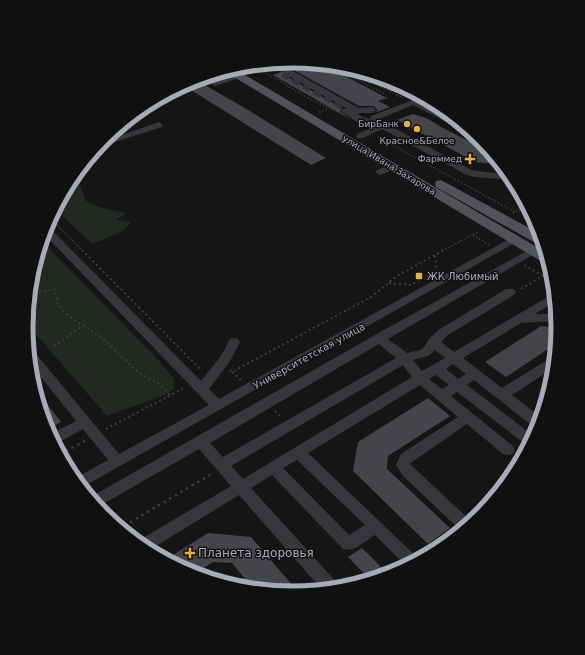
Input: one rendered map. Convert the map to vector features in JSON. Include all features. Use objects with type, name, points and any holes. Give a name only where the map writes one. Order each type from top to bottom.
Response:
[{"type":"main road","name":"улица Ивана Захарова","points":[[242,73],[514,240],[539,246]]},
{"type":"main road","name":"улица Ивана Захарова","points":[[243,73],[371,127],[527,233],[538,244]]},
{"type":"main road","name":"Университетская улица","points":[[514,240],[533,230]]},
{"type":"street","points":[[288,72],[358,111],[372,110]]},
{"type":"street","points":[[211,81],[215,84],[227,77]]},
{"type":"street","points":[[329,95],[330,103],[371,127],[468,172],[503,177]]},
{"type":"street","points":[[371,127],[376,122],[374,118],[418,101]]},
{"type":"street","points":[[413,103],[441,115]]},
{"type":"street","points":[[112,142],[159,125]]},
{"type":"street","points":[[118,135],[122,138]]},
{"type":"street","points":[[380,172],[393,167]]},
{"type":"street","points":[[50,235],[218,406]]},
{"type":"street","name":"Университетская улица","points":[[84,481],[514,240]]},
{"type":"street","name":"Университетская улица","points":[[98,500],[539,247]]},
{"type":"street","points":[[221,465],[289,424],[405,358],[415,357],[424,353],[444,332],[510,292]]},
{"type":"street","points":[[148,543],[550,299]]},
{"type":"street","points":[[516,319],[551,317]]},
{"type":"street","points":[[379,338],[405,358],[420,378],[508,450]]},
{"type":"street","points":[[197,386],[226,358],[234,342]]},
{"type":"street","points":[[433,342],[535,420]]},
{"type":"street","points":[[35,361],[117,462]]},
{"type":"street","points":[[464,523],[408,472],[403,465],[406,458],[471,419],[491,411],[505,397],[549,365]]},
{"type":"street","points":[[436,368],[527,439]]},
{"type":"street","points":[[442,395],[475,374]]},
{"type":"street","points":[[58,437],[85,422]]},
{"type":"street","points":[[200,441],[328,585]]},
{"type":"street","points":[[298,452],[410,559]]},
{"type":"street","points":[[274,467],[348,544],[376,526]]},
{"type":"path","points":[[261,70],[310,99],[341,115]]},
{"type":"path","points":[[347,74],[385,94]]},
{"type":"path","points":[[365,79],[413,103]]},
{"type":"path","points":[[371,86],[376,84]]},
{"type":"path","points":[[374,91],[378,90]]},
{"type":"path","points":[[371,127],[516,212]]},
{"type":"path","points":[[518,210],[526,215]]},
{"type":"path","points":[[55,223],[207,376],[197,386],[170,395],[65,451]]},
{"type":"path","points":[[239,367],[371,297],[397,276],[473,235]]},
{"type":"path","points":[[389,283],[411,285],[437,271],[435,256]]},
{"type":"path","points":[[510,292],[516,291],[545,269]]},
{"type":"path","points":[[35,293],[55,289],[58,305],[68,316],[100,336],[139,373],[158,383],[170,395]]},
{"type":"path","points":[[54,346],[82,326]]},
{"type":"path","points":[[125,526],[208,476],[221,465]]},
{"type":"shaded area","points":[[79,181],[86,201],[98,207],[126,213],[116,220],[131,222],[123,231],[92,244],[60,214]]},
{"type":"shaded area","points":[[46,246],[162,364],[174,379],[174,389],[162,396],[107,416],[33,331],[35,294]]},
{"type":"building","points":[[292,69],[326,70],[337,72],[387,98],[378,101],[390,107],[374,113],[378,110],[373,106],[359,106]]},
{"type":"building","points":[[284,71],[284,75],[342,108],[340,111],[350,119],[273,75]]},
{"type":"building","points":[[203,84],[326,158],[311,165],[190,89]]},
{"type":"building","points":[[413,114],[426,118],[478,146],[494,164],[475,162],[397,120]]},
{"type":"building","points":[[541,326],[552,327],[551,347],[506,377],[485,362]]},
{"type":"building","points":[[428,398],[450,416],[388,456],[387,469],[450,528],[428,544],[353,471],[358,442]]},
{"type":"building","points":[[43,399],[61,422],[53,427]]},
{"type":"building","points":[[208,533],[251,537],[294,587],[248,583],[232,563],[213,562],[201,570],[171,556]]},
{"type":"building","points":[[362,548],[382,568],[374,574],[366,576],[348,557]]},
{"type":"tunnel","points":[[283,73],[351,111]]},
{"type":"tunnel","points":[[349,110],[362,117]]},
{"type":"place","name":"БирБанк","points":[[407,124]]},
{"type":"place","name":"Красное&Белое","points":[[417,129]]},
{"type":"place","name":"Фарммед","points":[[470,159]]},
{"type":"place","name":"ЖК Любимый","points":[[419,276]]},
{"type":"place","name":"Планета здоровья","points":[[190,553]]}]
